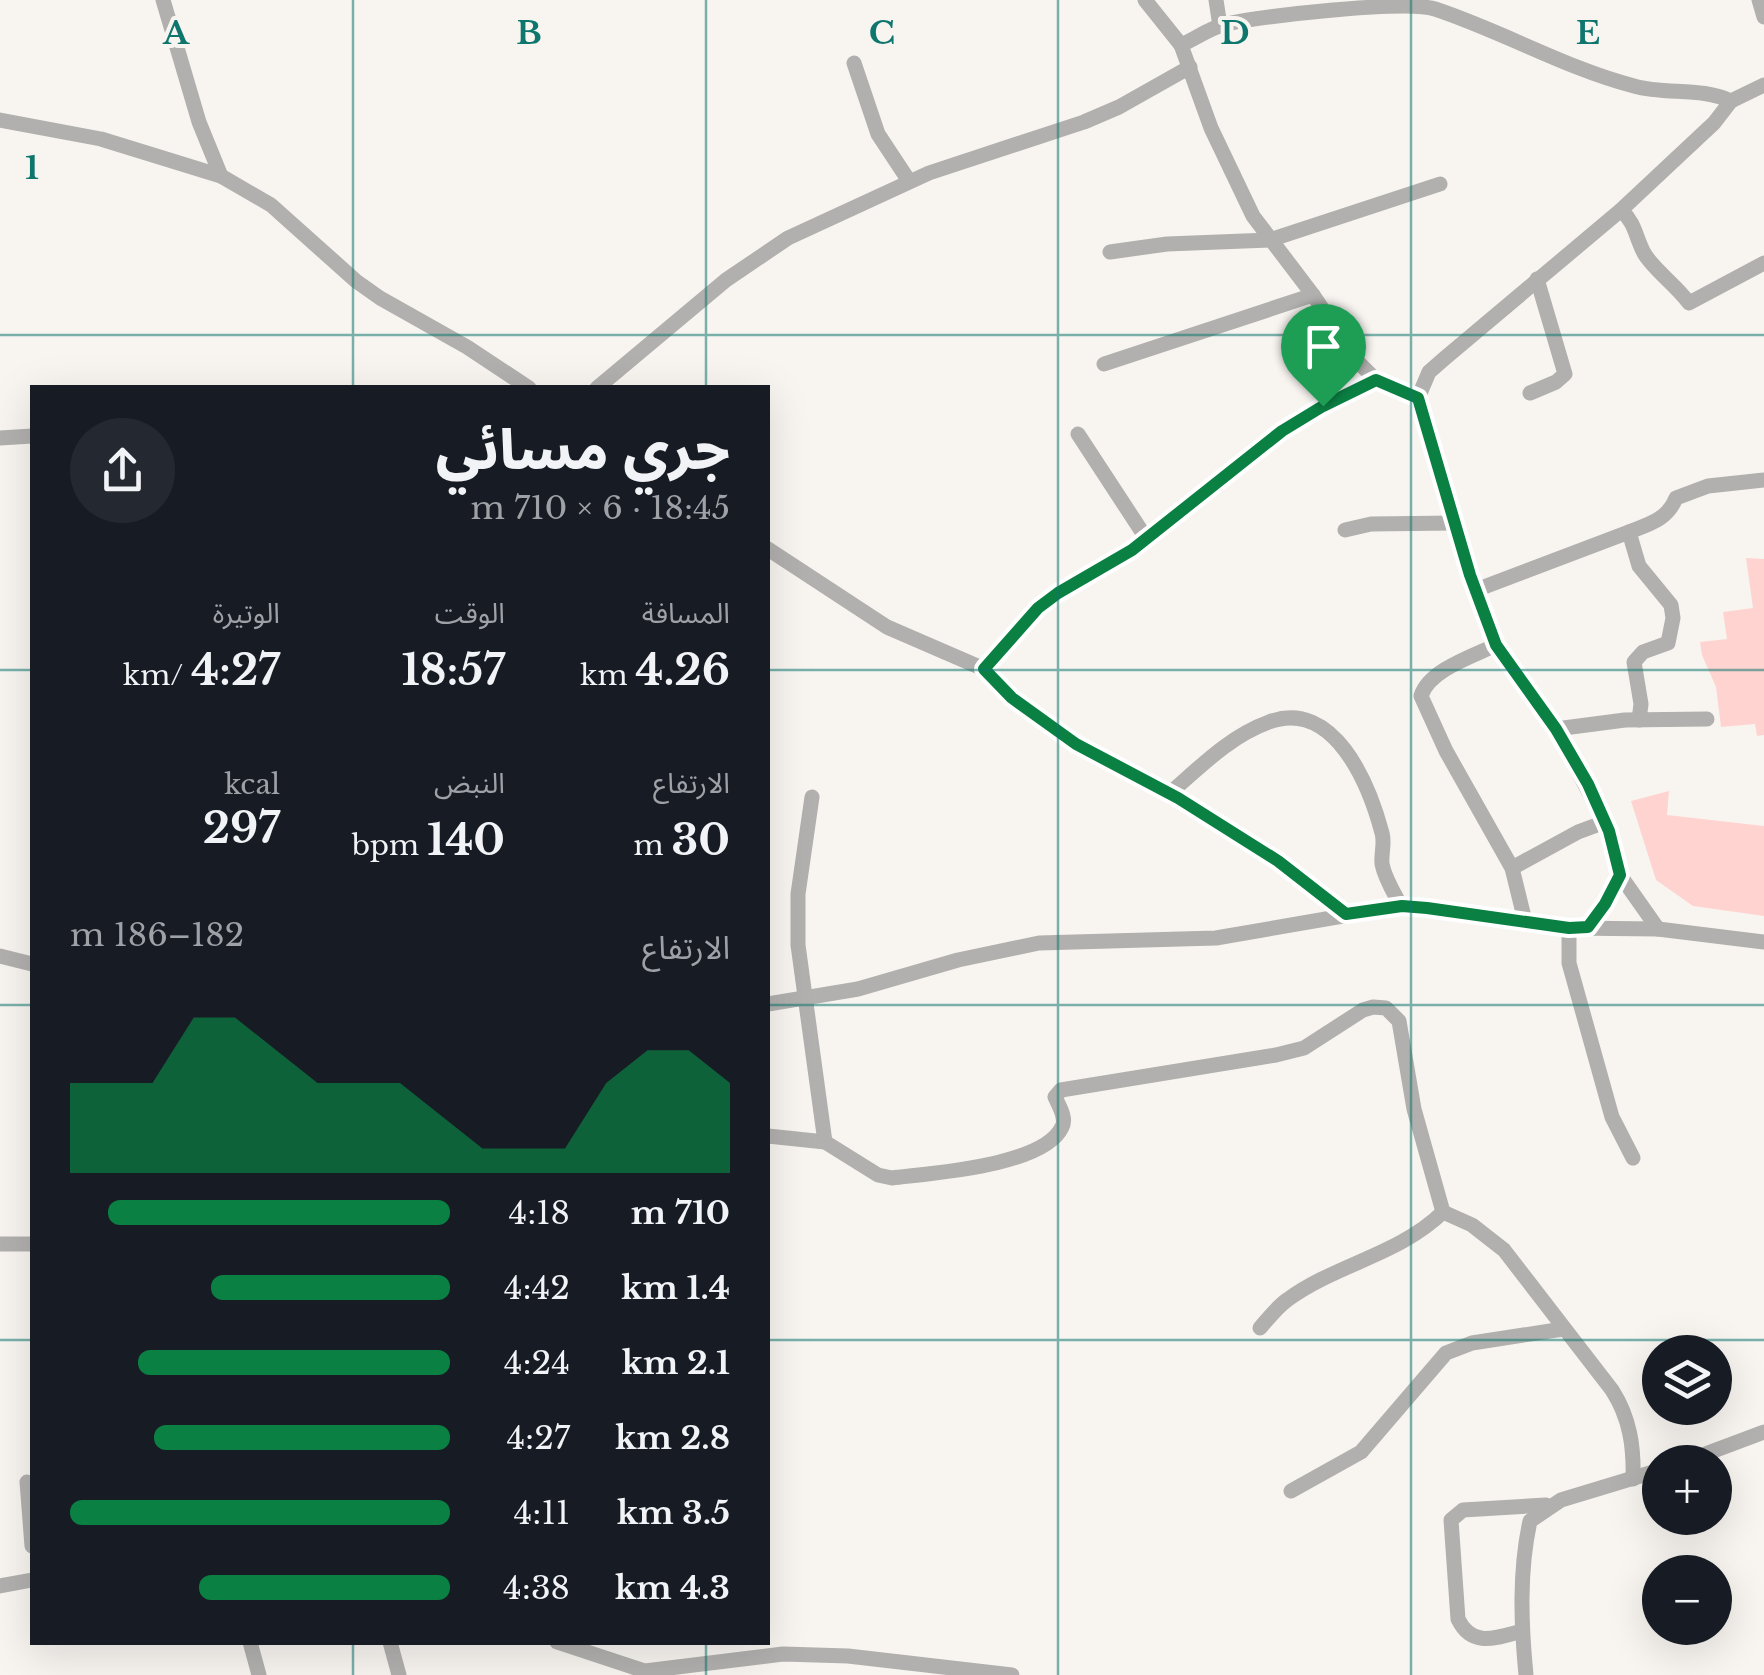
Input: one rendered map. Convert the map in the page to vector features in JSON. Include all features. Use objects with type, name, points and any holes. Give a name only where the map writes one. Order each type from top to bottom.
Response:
[{"type":"street","points":[[162,0],[220,176]]},
{"type":"street","points":[[1145,0],[1182,45],[1236,186],[1270,240],[1358,362],[1376,380],[1418,398]]},
{"type":"street","points":[[1216,0],[1220,26]]},
{"type":"street","points":[[1759,0],[1764,16]]},
{"type":"street","points":[[1182,45],[1220,26],[1430,3],[1508,40],[1632,86],[1718,95],[1731,101]]},
{"type":"street","points":[[854,63],[878,134],[909,181]]},
{"type":"street","points":[[601,385],[754,259],[788,238],[909,181],[1084,122],[1190,67]]},
{"type":"street","points":[[1658,929],[1620,875],[1605,822],[1556,729],[1496,645],[1418,398],[1429,372],[1621,210],[1714,123],[1731,101],[1761,90]]},
{"type":"street","points":[[0,120],[101,139],[220,176],[271,206],[380,298],[467,346],[525,385]]},
{"type":"street","points":[[1110,252],[1168,244],[1270,240],[1440,184]]},
{"type":"street","points":[[1621,210],[1635,224],[1645,254],[1690,303],[1764,263]]},
{"type":"street","points":[[1530,393],[1565,374],[1537,279]]},
{"type":"street","points":[[1104,364],[1313,295]]},
{"type":"street","points":[[984,669],[1038,608],[1146,538],[1282,431],[1376,380]]},
{"type":"street","points":[[1078,434],[1146,538]]},
{"type":"street","points":[[0,438],[30,436]]},
{"type":"street","points":[[1476,590],[1662,519],[1676,498],[1699,489],[1764,480]]},
{"type":"street","points":[[1345,530],[1371,524],[1455,523]]},
{"type":"street","points":[[1629,532],[1640,566],[1666,596],[1673,618],[1668,644],[1643,652],[1634,662],[1642,704],[1639,720]]},
{"type":"street","points":[[770,550],[887,628],[984,669],[1012,698],[1076,744],[1169,794],[1278,861],[1346,914]]},
{"type":"street","points":[[1496,645],[1450,668],[1425,686],[1421,696],[1459,775],[1512,868],[1526,921]]},
{"type":"street","points":[[1169,794],[1252,729],[1282,718],[1310,720],[1333,735],[1358,770],[1382,834],[1382,864],[1402,906]]},
{"type":"street","points":[[1556,729],[1706,718]]},
{"type":"street","points":[[812,797],[798,894],[804,999],[825,1142]]},
{"type":"street","points":[[1512,868],[1578,832],[1605,822]]},
{"type":"street","points":[[1588,927],[1620,875]]},
{"type":"street","points":[[770,1004],[858,988],[1011,948],[1216,938],[1402,906],[1569,928],[1658,929],[1764,942]]},
{"type":"street","points":[[1569,928],[1569,962],[1612,1117],[1634,1158]]},
{"type":"street","points":[[0,956],[30,964]]},
{"type":"street","points":[[770,1136],[825,1142],[878,1175],[892,1178],[1017,1160],[1042,1147],[1062,1129],[1064,1120],[1056,1097],[1061,1090],[1304,1048],[1352,1016],[1380,1006],[1392,1011],[1399,1020],[1414,1110],[1443,1212],[1472,1225],[1504,1250],[1623,1408],[1634,1453],[1633,1479]]},
{"type":"street","points":[[1260,1328],[1285,1300],[1404,1242],[1443,1212]]},
{"type":"street","points":[[0,1244],[30,1244]]},
{"type":"street","points":[[1292,1491],[1361,1452],[1446,1353],[1472,1343],[1563,1329]]},
{"type":"street","points":[[1729,1445],[1764,1432]]},
{"type":"street","points":[[1522,1631],[1486,1640],[1470,1637],[1463,1629],[1458,1619],[1451,1520],[1463,1510],[1550,1505],[1642,1476]]},
{"type":"street","points":[[27,1482],[30,1520]]},
{"type":"street","points":[[1526,1675],[1523,1551],[1530,1521],[1550,1505]]},
{"type":"street","points":[[0,1586],[30,1580]]},
{"type":"street","points":[[251,1645],[259,1675]]},
{"type":"street","points":[[391,1645],[398,1675]]},
{"type":"street","points":[[565,1645],[635,1672],[784,1654],[848,1656],[1012,1675]]},
{"type":"street","points":[[848,1656],[849,1675]]},
{"type":"shaded area","points":[[1746,558],[1764,559],[1764,735],[1757,736],[1755,724],[1721,727],[1716,687],[1700,642],[1727,639],[1723,612],[1753,608]]},
{"type":"shaded area","points":[[1669,791],[1667,815],[1764,826],[1764,916],[1693,906],[1656,880],[1631,801]]},
{"type":"route","points":[[1376,380],[1418,398],[1470,575],[1496,645],[1556,729],[1588,784],[1609,831],[1620,875],[1588,927],[1569,928],[1402,906],[1346,914],[1278,861],[1178,798],[1127,773],[1037,718],[984,669],[1038,608],[1132,550],[1282,431],[1323,406],[1376,380]]}]
